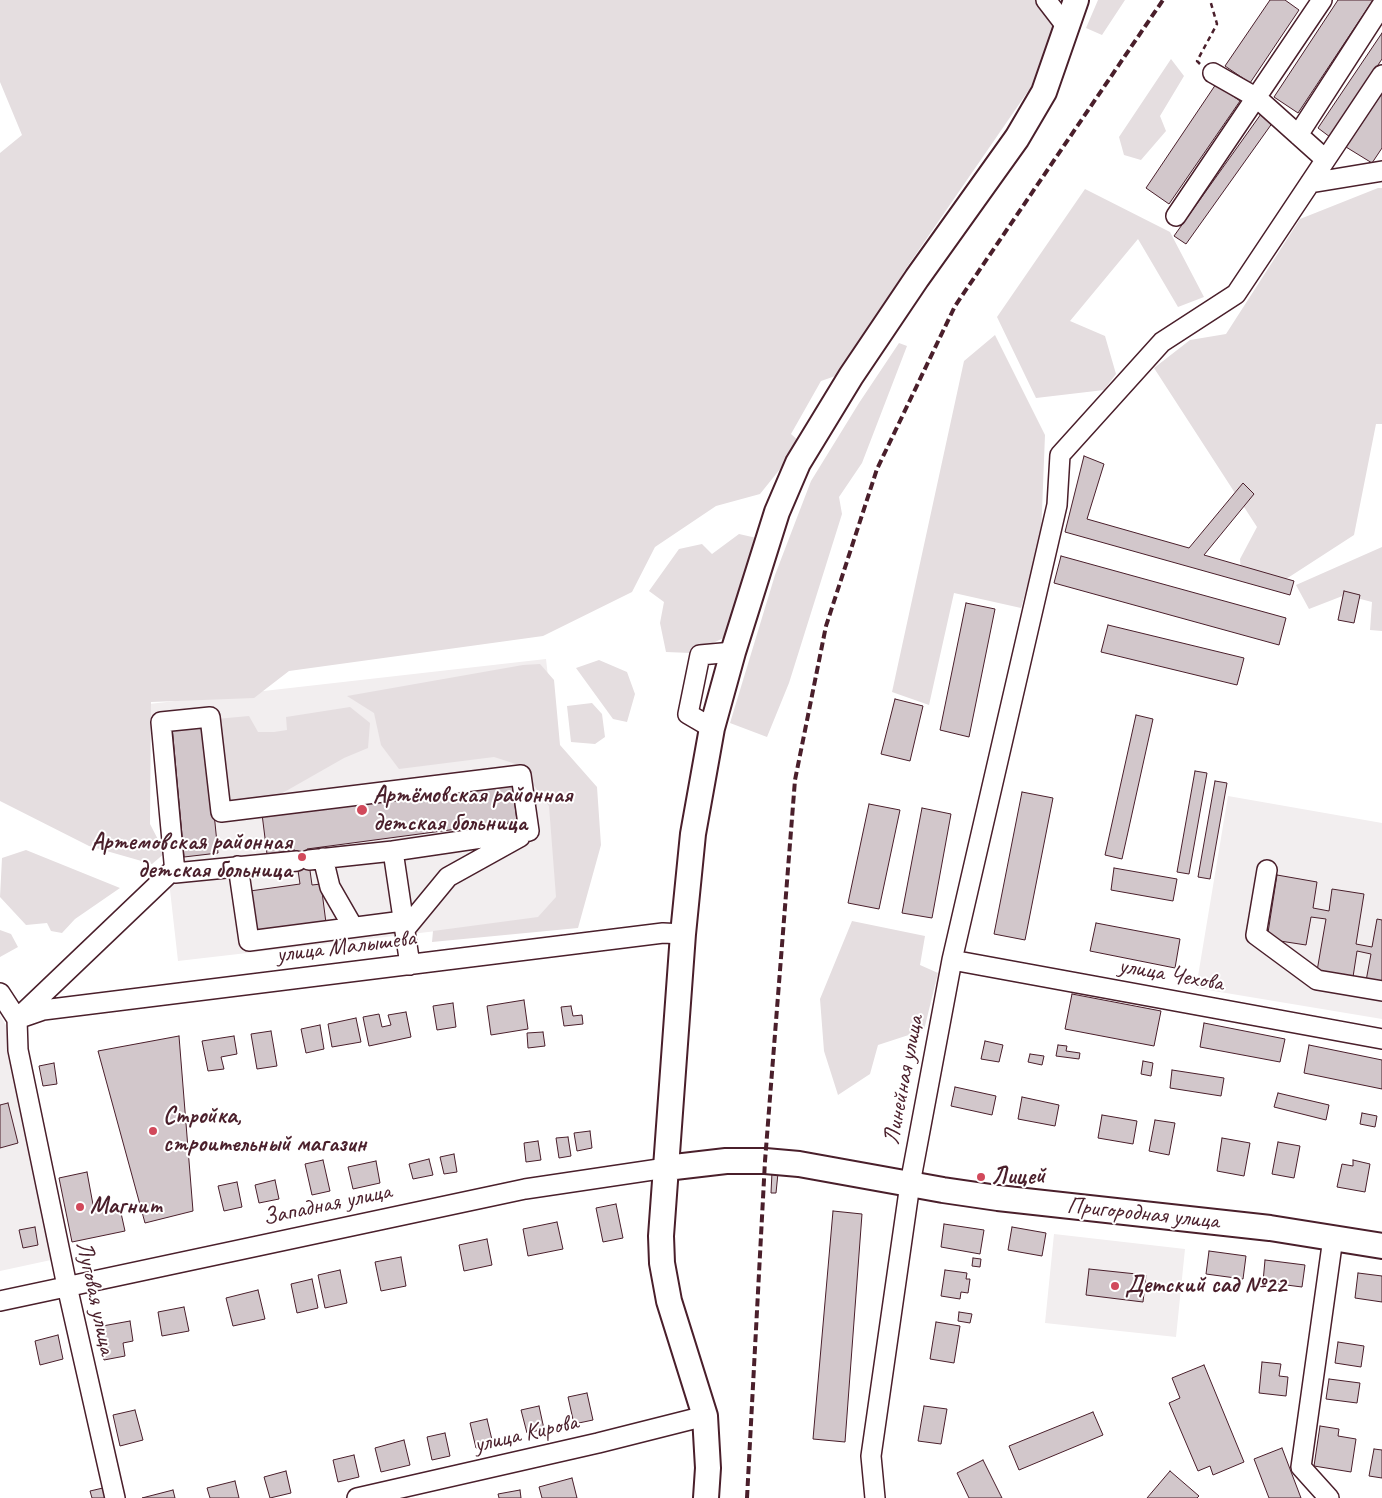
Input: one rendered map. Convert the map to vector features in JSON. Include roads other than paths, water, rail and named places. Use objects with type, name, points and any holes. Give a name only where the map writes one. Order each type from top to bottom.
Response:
[{"type":"main road","points":[[706,1498],[708,1468],[705,1416],[669,1301],[662,1263],[660,1236],[683,934],[693,834],[712,728],[733,652],[777,512],[798,463],[851,376],[1017,138],[1044,92],[1076,0]]},
{"type":"main road","name":"Пригородная улица","points":[[666,1168],[726,1161],[799,1164],[998,1198],[1270,1228],[1382,1246]]},
{"type":"street","points":[[1046,0],[1066,26]]},
{"type":"street","points":[[1176,216],[1322,0]]},
{"type":"street","points":[[1298,135],[1382,6]]},
{"type":"street","points":[[1213,73],[1257,98],[1325,159]]},
{"type":"street","name":"Линейная улица","points":[[875,1498],[871,1456],[910,1184],[952,960],[1057,505],[1060,455],[1162,342],[1236,294],[1382,75]]},
{"type":"street","points":[[1310,183],[1382,171]]},
{"type":"street","points":[[712,728],[688,714],[700,656],[733,652]]},
{"type":"street","points":[[210,717],[221,812],[521,774],[530,832],[393,851],[175,873],[161,722],[210,717]]},
{"type":"street","points":[[238,866],[249,941],[353,927],[405,925],[448,877],[530,832]]},
{"type":"street","points":[[393,851],[410,965]]},
{"type":"street","points":[[309,860],[330,887],[353,927]]},
{"type":"street","points":[[0,993],[17,1019],[175,868]]},
{"type":"street","points":[[1266,870],[1256,935],[1316,980],[1382,991]]},
{"type":"street","name":"улица Малышева","points":[[17,1019],[43,1010],[663,934],[683,934]]},
{"type":"street","name":"улица Чехова","points":[[952,960],[1382,1039]]},
{"type":"street","name":"Луговая улица","points":[[17,1019],[18,1050],[67,1286],[115,1498]]},
{"type":"street","name":"Западная улица","points":[[0,1301],[525,1189],[666,1168]]},
{"type":"street","points":[[1329,1498],[1301,1467],[1333,1238]]},
{"type":"street","name":"улица Кирова","points":[[357,1498],[598,1443],[705,1416]]},
{"type":"railway","points":[[747,1498],[765,1161],[795,780],[826,626],[877,469],[955,306],[1163,0]]},
{"type":"place","name":"Артёмовская районная детская больница","points":[[362,810]]},
{"type":"place","name":"Артемовская районная детская больница","points":[[302,857]]},
{"type":"place","name":"Стройка, строительный магазин","points":[[153,1131]]},
{"type":"place","name":"Лицей","points":[[981,1177]]},
{"type":"place","name":"Магнит","points":[[80,1207]]},
{"type":"place","name":"Детский сад №22","points":[[1115,1286]]}]
